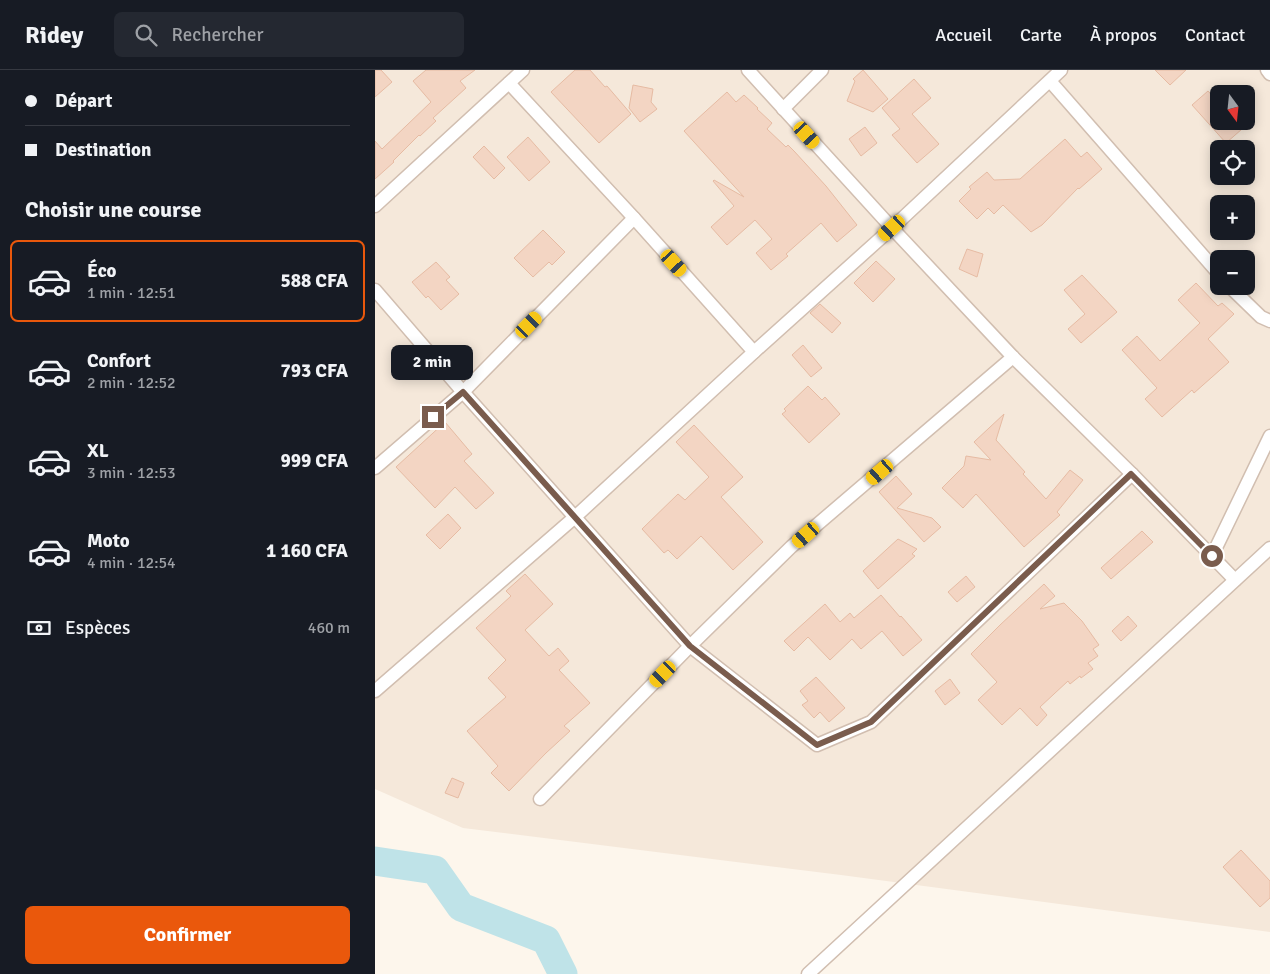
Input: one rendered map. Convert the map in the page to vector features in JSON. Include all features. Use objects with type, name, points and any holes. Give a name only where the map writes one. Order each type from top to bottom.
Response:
[{"type":"street","points":[[375,206],[523,70]]},
{"type":"street","points":[[748,70],[1013,358],[1235,580]]},
{"type":"street","points":[[783,109],[822,70]]},
{"type":"street","points":[[375,691],[575,517],[892,228],[1061,70]]},
{"type":"street","points":[[1267,70],[1270,74]]},
{"type":"street","points":[[1050,81],[1210,264]]},
{"type":"street","points":[[509,83],[754,352]]},
{"type":"street","points":[[375,468],[463,392],[633,218]]},
{"type":"street","points":[[375,290],[463,392],[690,646],[817,745],[871,722],[1131,474]]},
{"type":"street","points":[[1238,295],[1261,317],[1270,321]]},
{"type":"street","points":[[540,799],[690,646],[791,548],[1013,358]]},
{"type":"street","points":[[1212,556],[1270,436]]},
{"type":"street","points":[[808,974],[1270,548]]},
{"type":"shaded area","points":[[375,70],[1270,70],[1270,932],[841,875],[463,828],[375,789]]},
{"type":"building","points":[[375,70],[381,70],[392,82],[375,97]]},
{"type":"building","points":[[426,70],[475,70],[460,81],[466,88],[433,118],[436,121],[419,135],[375,179],[375,141],[382,149],[431,102],[413,81]]},
{"type":"building","points":[[575,70],[590,70],[605,87],[607,86],[631,114],[599,143],[551,92]]},
{"type":"building","points":[[863,70],[888,99],[873,112],[847,101],[855,81],[853,79]]},
{"type":"building","points":[[1155,70],[1186,70],[1170,85]]},
{"type":"building","points":[[914,79],[931,98],[912,114],[939,144],[917,163],[892,135],[900,129],[882,108]]},
{"type":"building","points":[[633,85],[653,89],[651,102],[657,109],[640,122],[629,108]]},
{"type":"building","points":[[1208,91],[1210,93],[1210,125],[1192,105]]},
{"type":"building","points":[[727,92],[736,102],[744,95],[758,108],[772,123],[767,129],[786,147],[788,145],[794,151],[826,186],[857,225],[837,242],[821,223],[771,270],[756,253],[772,239],[755,220],[727,245],[711,227],[734,206],[714,180],[744,197],[684,131]]},
{"type":"building","points":[[865,127],[877,143],[861,156],[849,139]]},
{"type":"building","points":[[1214,130],[1241,130],[1229,140],[1223,140]]},
{"type":"building","points":[[528,137],[550,162],[529,181],[507,157]]},
{"type":"building","points":[[1065,139],[1081,157],[1087,152],[1102,169],[1078,188],[1042,225],[1031,232],[1003,205],[994,214],[988,208],[977,219],[959,201],[971,189],[969,187],[987,172],[994,180],[1020,179]]},
{"type":"building","points":[[484,146],[505,168],[494,179],[473,157]]},
{"type":"building","points":[[543,230],[565,252],[552,265],[549,262],[533,277],[514,258]]},
{"type":"building","points":[[967,249],[983,254],[977,277],[959,269]]},
{"type":"building","points":[[876,261],[895,279],[873,302],[854,283]]},
{"type":"building","points":[[436,262],[450,277],[446,280],[459,294],[441,310],[428,296],[426,298],[412,282]]},
{"type":"building","points":[[1082,275],[1117,312],[1081,343],[1068,329],[1085,314],[1064,290]]},
{"type":"building","points":[[1196,283],[1218,306],[1222,303],[1234,314],[1208,339],[1229,362],[1194,393],[1192,390],[1162,417],[1145,399],[1157,388],[1122,350],[1137,336],[1160,361],[1200,323],[1178,300]]},
{"type":"building","points":[[820,304],[841,323],[832,333],[810,313]]},
{"type":"building","points":[[803,345],[822,368],[811,377],[792,355]]},
{"type":"building","points":[[808,386],[822,400],[825,397],[840,414],[809,443],[782,414],[786,411],[784,409]]},
{"type":"building","points":[[1004,414],[996,440],[1046,499],[1070,470],[1083,480],[1057,512],[1060,515],[1024,547],[976,494],[963,508],[942,488],[964,466],[966,456],[991,460],[974,442]]},
{"type":"building","points":[[445,422],[472,454],[464,461],[494,493],[476,509],[455,487],[435,508],[396,467]]},
{"type":"building","points":[[694,425],[743,477],[721,497],[763,542],[733,570],[701,536],[677,559],[668,550],[664,553],[642,529],[678,494],[685,500],[709,477],[676,442]]},
{"type":"building","points":[[896,476],[912,494],[897,508],[932,518],[941,527],[924,542],[879,492]]},
{"type":"building","points":[[448,514],[461,528],[440,549],[426,535]]},
{"type":"building","points":[[1142,531],[1153,542],[1111,579],[1101,568]]},
{"type":"building","points":[[898,539],[917,549],[912,554],[915,556],[878,589],[863,571]]},
{"type":"building","points":[[525,574],[553,604],[525,630],[549,656],[558,648],[569,661],[559,670],[590,703],[564,726],[570,731],[509,791],[491,773],[498,766],[467,731],[506,697],[488,678],[506,660],[476,628],[511,596],[506,591]]},
{"type":"building","points":[[966,576],[975,587],[957,602],[948,592]]},
{"type":"building","points":[[1044,584],[1055,596],[1040,609],[1064,603],[1082,621],[1099,645],[1093,649],[1098,656],[1088,663],[1093,669],[1070,684],[1068,681],[1040,707],[1047,715],[1037,726],[1020,708],[1002,725],[978,700],[997,682],[971,654]]},
{"type":"building","points":[[881,595],[922,640],[903,656],[882,631],[861,649],[852,639],[830,660],[808,637],[794,651],[784,641],[825,604],[840,622],[850,613],[854,618]]},
{"type":"building","points":[[1128,616],[1137,626],[1121,641],[1112,631]]},
{"type":"building","points":[[816,677],[845,708],[829,722],[820,712],[814,718],[802,705],[808,701],[800,691]]},
{"type":"building","points":[[950,679],[960,693],[945,705],[935,691]]},
{"type":"building","points":[[452,778],[464,783],[458,798],[445,793]]},
{"type":"building","points":[[1241,850],[1270,881],[1270,898],[1260,907],[1223,867]]},
{"type":"waterway","points":[[375,861],[435,870],[461,907],[546,940],[563,974]]},
{"type":"route","points":[[433,417],[463,392],[690,646],[817,745],[871,722],[1131,474],[1212,556]]}]
